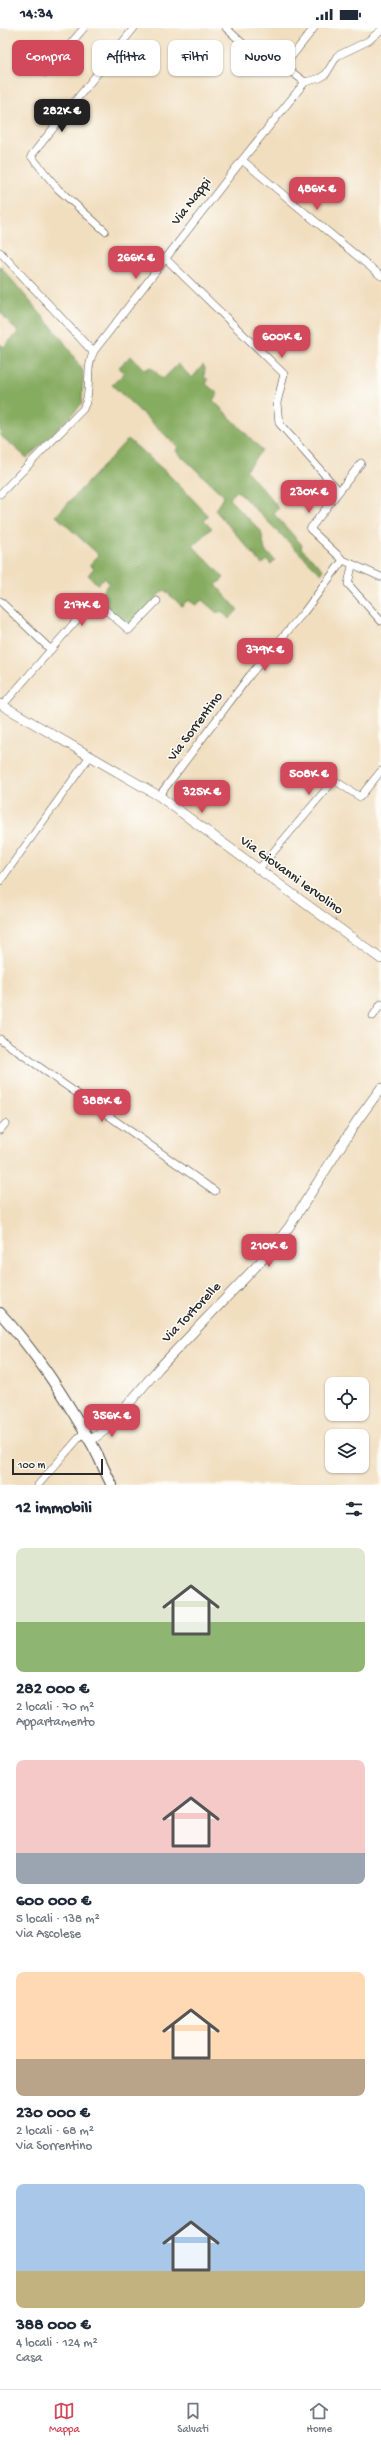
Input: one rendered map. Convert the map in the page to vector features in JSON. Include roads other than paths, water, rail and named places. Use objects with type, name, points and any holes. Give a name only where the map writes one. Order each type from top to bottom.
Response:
[{"type":"main road","points":[[0,1313],[26,1341],[52,1378],[90,1441],[112,1485]]},
{"type":"street","points":[[74,40],[84,28]]},
{"type":"street","points":[[104,231],[58,189],[31,156],[134,28]]},
{"type":"street","points":[[226,28],[239,40]]},
{"type":"street","points":[[295,52],[314,28]]},
{"type":"street","points":[[295,74],[305,82],[320,78],[338,56],[368,41],[381,30]]},
{"type":"street","name":"Via Nappi","points":[[0,494],[82,409],[88,400],[89,360],[93,352],[165,258],[305,82]]},
{"type":"street","points":[[242,160],[381,276]]},
{"type":"street","points":[[0,252],[93,352]]},
{"type":"street","points":[[165,258],[284,374],[277,403],[279,423],[339,491]]},
{"type":"street","points":[[361,463],[310,529],[343,560],[352,566],[381,577]]},
{"type":"street","name":"Via Sorrentino","points":[[159,796],[250,675],[304,612],[343,560]]},
{"type":"street","points":[[352,566],[348,584],[381,621]]},
{"type":"street","points":[[2,704],[94,600],[129,630],[157,601]]},
{"type":"street","points":[[0,601],[51,650]]},
{"type":"street","name":"Via Giovanni Iervolino","points":[[2,704],[159,796],[381,959]]},
{"type":"street","points":[[0,881],[90,756]]},
{"type":"street","points":[[258,870],[334,780],[360,797],[381,771]]},
{"type":"street","points":[[373,1016],[381,1004]]},
{"type":"street","points":[[0,1039],[215,1191]]},
{"type":"street","name":"Via Tortorelle","points":[[90,1441],[108,1428],[118,1418],[159,1368],[267,1255],[289,1227],[357,1120],[381,1088]]},
{"type":"street","points":[[38,1485],[84,1432]]}]
